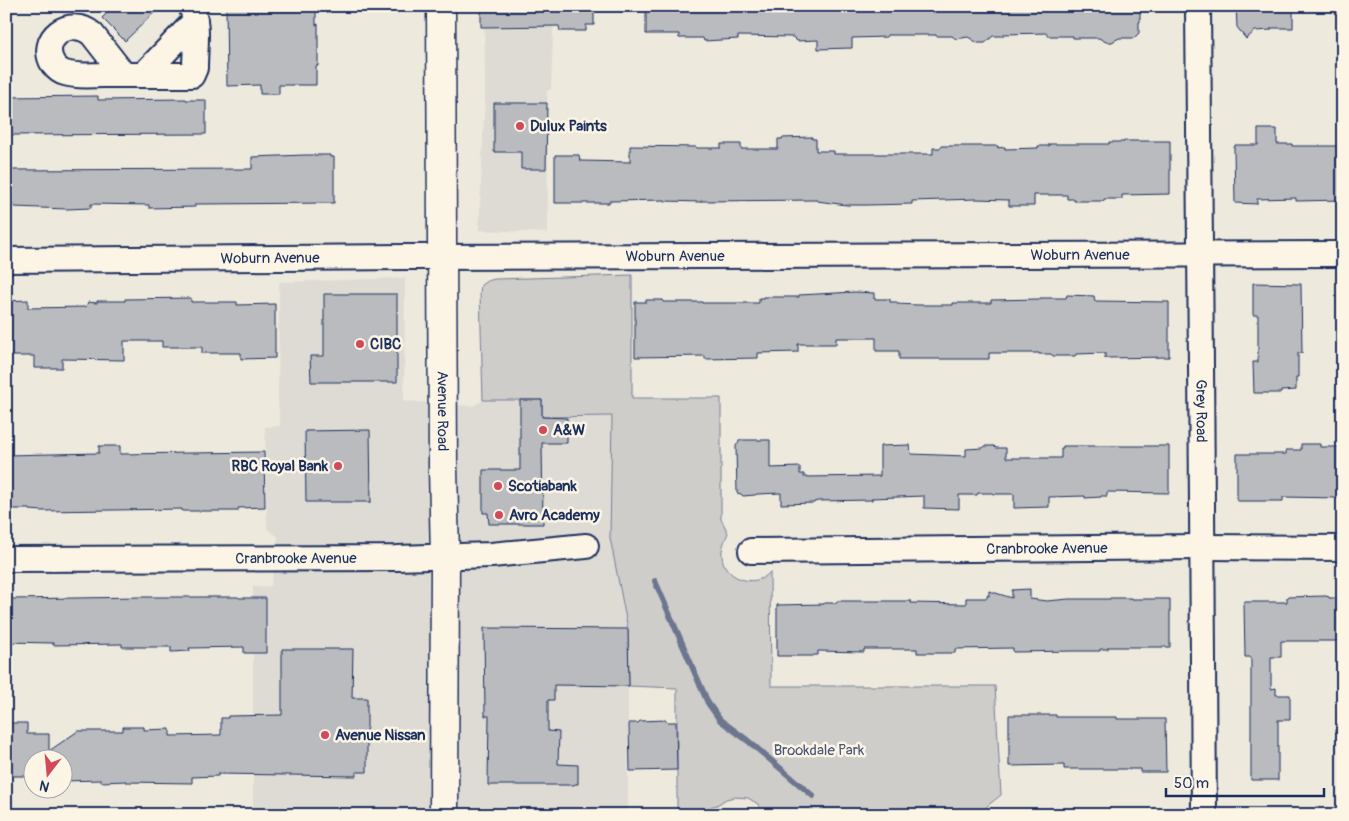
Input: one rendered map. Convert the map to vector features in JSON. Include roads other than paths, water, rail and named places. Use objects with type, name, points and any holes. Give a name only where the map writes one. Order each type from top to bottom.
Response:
[{"type":"main road","name":"Avenue Road","points":[[440,6],[444,815]]},
{"type":"street","name":"Grey Road","points":[[1198,6],[1204,815]]},
{"type":"street","points":[[193,14],[195,68],[192,75],[134,75],[193,14]]},
{"type":"street","name":"Woburn Avenue","points":[[6,260],[1343,254]]},
{"type":"street","name":"Cranbrooke Avenue","points":[[6,559],[444,557],[490,555],[586,546]]},
{"type":"street","name":"Cranbrooke Avenue","points":[[751,551],[1202,547],[1343,548]]},
{"type":"waterway","points":[[655,581],[708,703],[720,720],[747,740],[813,796]]},
{"type":"place","name":"Dulux Paints","points":[[520,126]]},
{"type":"place","name":"CIBC","points":[[360,344]]},
{"type":"place","name":"A&W","points":[[543,430]]},
{"type":"place","name":"RBC Royal Bank","points":[[338,466]]},
{"type":"place","name":"Scotiabank","points":[[498,486]]},
{"type":"place","name":"Avro Academy","points":[[499,515]]},
{"type":"place","name":"Avenue Nissan","points":[[325,735]]},
{"type":"park label","name":"Brookdale Park","points":[[819,750]]}]
